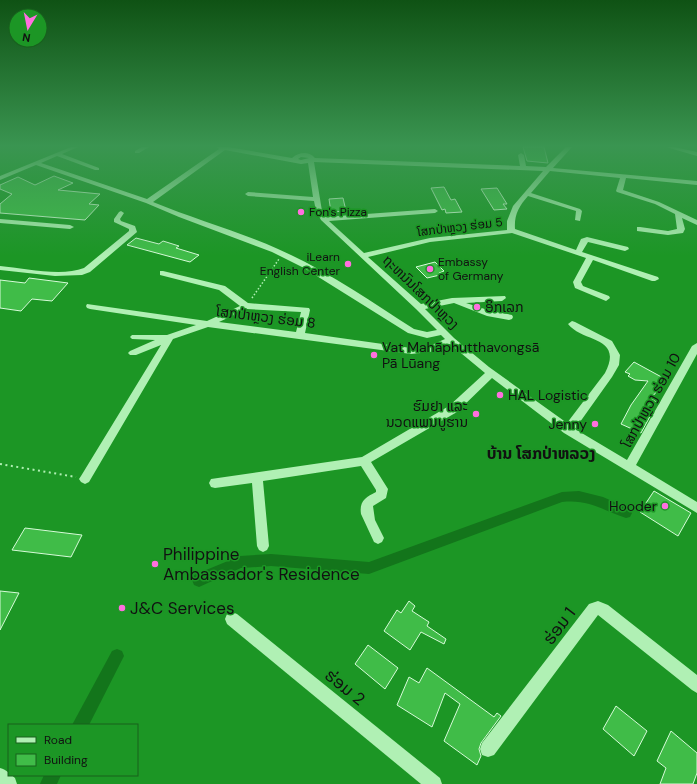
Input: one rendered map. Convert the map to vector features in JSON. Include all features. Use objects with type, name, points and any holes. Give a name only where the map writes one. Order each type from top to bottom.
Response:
[{"type":"street","points":[[95,184],[275,250],[307,266],[410,331],[432,336],[443,331]]},
{"type":"street","points":[[148,202],[173,184]]},
{"type":"street","name":"ຖະຫນົນໂສກປ່າຫຼວງ","points":[[314,184],[319,211],[324,219],[362,256],[419,307],[451,340],[491,373],[568,430],[697,508]]},
{"type":"street","name":"ໂສກປ່າຫຼວງ ຮ່ອມ 5","points":[[362,256],[430,240],[506,233],[511,230],[511,221],[516,206],[536,184]]},
{"type":"street","points":[[621,184],[619,191],[657,203],[697,223]]},
{"type":"street","points":[[248,194],[317,199]]},
{"type":"street","points":[[528,194],[578,210],[578,220]]},
{"type":"street","points":[[324,219],[435,210]]},
{"type":"street","points":[[0,268],[71,274],[87,270],[133,232],[132,228],[118,222],[117,219],[121,213]]},
{"type":"street","points":[[640,229],[668,233],[680,232],[678,214]]},
{"type":"street","points":[[0,221],[70,227]]},
{"type":"street","points":[[511,230],[655,279]]},
{"type":"street","points":[[578,253],[584,241],[587,239],[625,249]]},
{"type":"street","points":[[592,257],[577,282],[577,285],[580,288],[606,298]]},
{"type":"street","points":[[163,273],[222,288],[246,306]]},
{"type":"street","points":[[419,307],[452,301],[502,298]]},
{"type":"street","points":[[452,301],[490,314],[509,317]]},
{"type":"street","points":[[90,306],[208,324],[246,306],[306,310],[300,335]]},
{"type":"street","name":"ໂສກປ່າຫຼວງ ຮ່ອມ 8","points":[[170,337],[208,324],[300,335],[410,351],[430,349],[451,340]]},
{"type":"street","points":[[568,430],[609,376],[614,365],[614,354],[609,344],[572,324]]},
{"type":"street","points":[[135,337],[170,337]]},
{"type":"street","points":[[133,353],[170,337]]},
{"type":"street","points":[[85,479],[170,337]]},
{"type":"street","name":"ໂສກປ່າຫຼວງ ຮ່ອມ 10","points":[[629,467],[697,346]]},
{"type":"street","points":[[215,483],[364,461],[453,409],[491,373]]},
{"type":"street","points":[[364,461],[382,489],[382,494],[378,498],[369,501],[366,505],[366,510],[378,538]]},
{"type":"street","points":[[257,478],[263,546]]},
{"type":"street","name":"ຮ່ອມ 1","points":[[488,749],[594,609],[598,608],[603,610],[697,685]]},
{"type":"street","name":"ຮ່ອມ 2","points":[[232,619],[434,784]]},
{"type":"street","points":[[0,776],[9,784]]},
{"type":"path","points":[[246,306],[280,258]]},
{"type":"path","points":[[0,464],[85,479]]},
{"type":"building","points":[[3,184],[32,184],[35,185],[38,184],[72,184],[58,190],[100,194],[89,204],[99,205],[85,220],[0,213],[0,204],[12,194],[0,189],[0,185]]},
{"type":"building","points":[[444,187],[451,200],[455,199],[462,212],[446,213],[445,209],[442,210],[431,188]]},
{"type":"building","points":[[497,188],[507,204],[503,204],[507,209],[494,210],[481,189]]},
{"type":"building","points":[[343,198],[346,211],[331,212],[329,199]]},
{"type":"building","points":[[136,238],[159,244],[163,241],[179,246],[176,248],[199,255],[190,262],[127,245]]},
{"type":"building","name":"Embassy of Germany","points":[[435,262],[444,271],[439,273],[440,275],[427,278],[416,267]]},
{"type":"building","points":[[29,278],[68,283],[52,301],[32,299],[21,311],[0,308],[0,280],[25,283]]},
{"type":"building","points":[[634,362],[667,380],[651,398],[656,401],[651,410],[653,411],[641,433],[621,424],[631,405],[648,381],[635,380],[628,376],[630,374],[625,372]]},
{"type":"building","points":[[654,491],[691,513],[678,536],[640,512]]},
{"type":"building","points":[[25,528],[82,535],[71,557],[12,550]]},
{"type":"building","points":[[0,591],[19,593],[0,630]]},
{"type":"building","points":[[409,601],[415,606],[412,611],[429,622],[427,626],[446,639],[444,644],[421,632],[410,650],[384,631],[397,610],[401,613]]},
{"type":"building","points":[[368,645],[398,668],[385,689],[355,664]]},
{"type":"building","points":[[427,668],[494,717],[497,713],[501,716],[481,743],[479,749],[481,756],[477,765],[444,741],[460,704],[445,693],[432,727],[397,705],[409,677],[419,683]]},
{"type":"building","points":[[616,706],[647,731],[634,756],[603,729]]},
{"type":"building","points":[[671,731],[697,753],[697,773],[693,784],[660,784],[666,768],[657,761]]},
{"type":"waterway","points":[[199,580],[240,562],[271,560],[369,568],[562,497],[587,497],[611,505],[626,513]]},
{"type":"waterway","points":[[81,724],[117,656]]},
{"type":"waterway","points":[[48,784],[52,776]]},
{"type":"place","name":"Fon's Pizza","points":[[301,212]]},
{"type":"place","name":"iLearn English Center","points":[[348,264]]},
{"type":"place","name":"Embassy of Germany","points":[[430,269]]},
{"type":"place","name":"ອິກເລກ","points":[[477,307]]},
{"type":"place","name":"Vat Mahāphutthavongsā Pā Lūang","points":[[374,355]]},
{"type":"place","name":"HAL Logistic","points":[[500,395]]},
{"type":"place","name":"ຮົມຢາ ແລະ ນວດແພນບູຮານ","points":[[476,414]]},
{"type":"place","name":"Jenny","points":[[595,424]]},
{"type":"place","name":"Hooder","points":[[665,506]]},
{"type":"place","name":"Philippine Ambassador's Residence","points":[[155,564]]},
{"type":"place","name":"J&C Services","points":[[122,608]]},
{"type":"district","name":"ບ້ານ ໂສກປ່າຫລວງ","points":[[541,453]]}]
